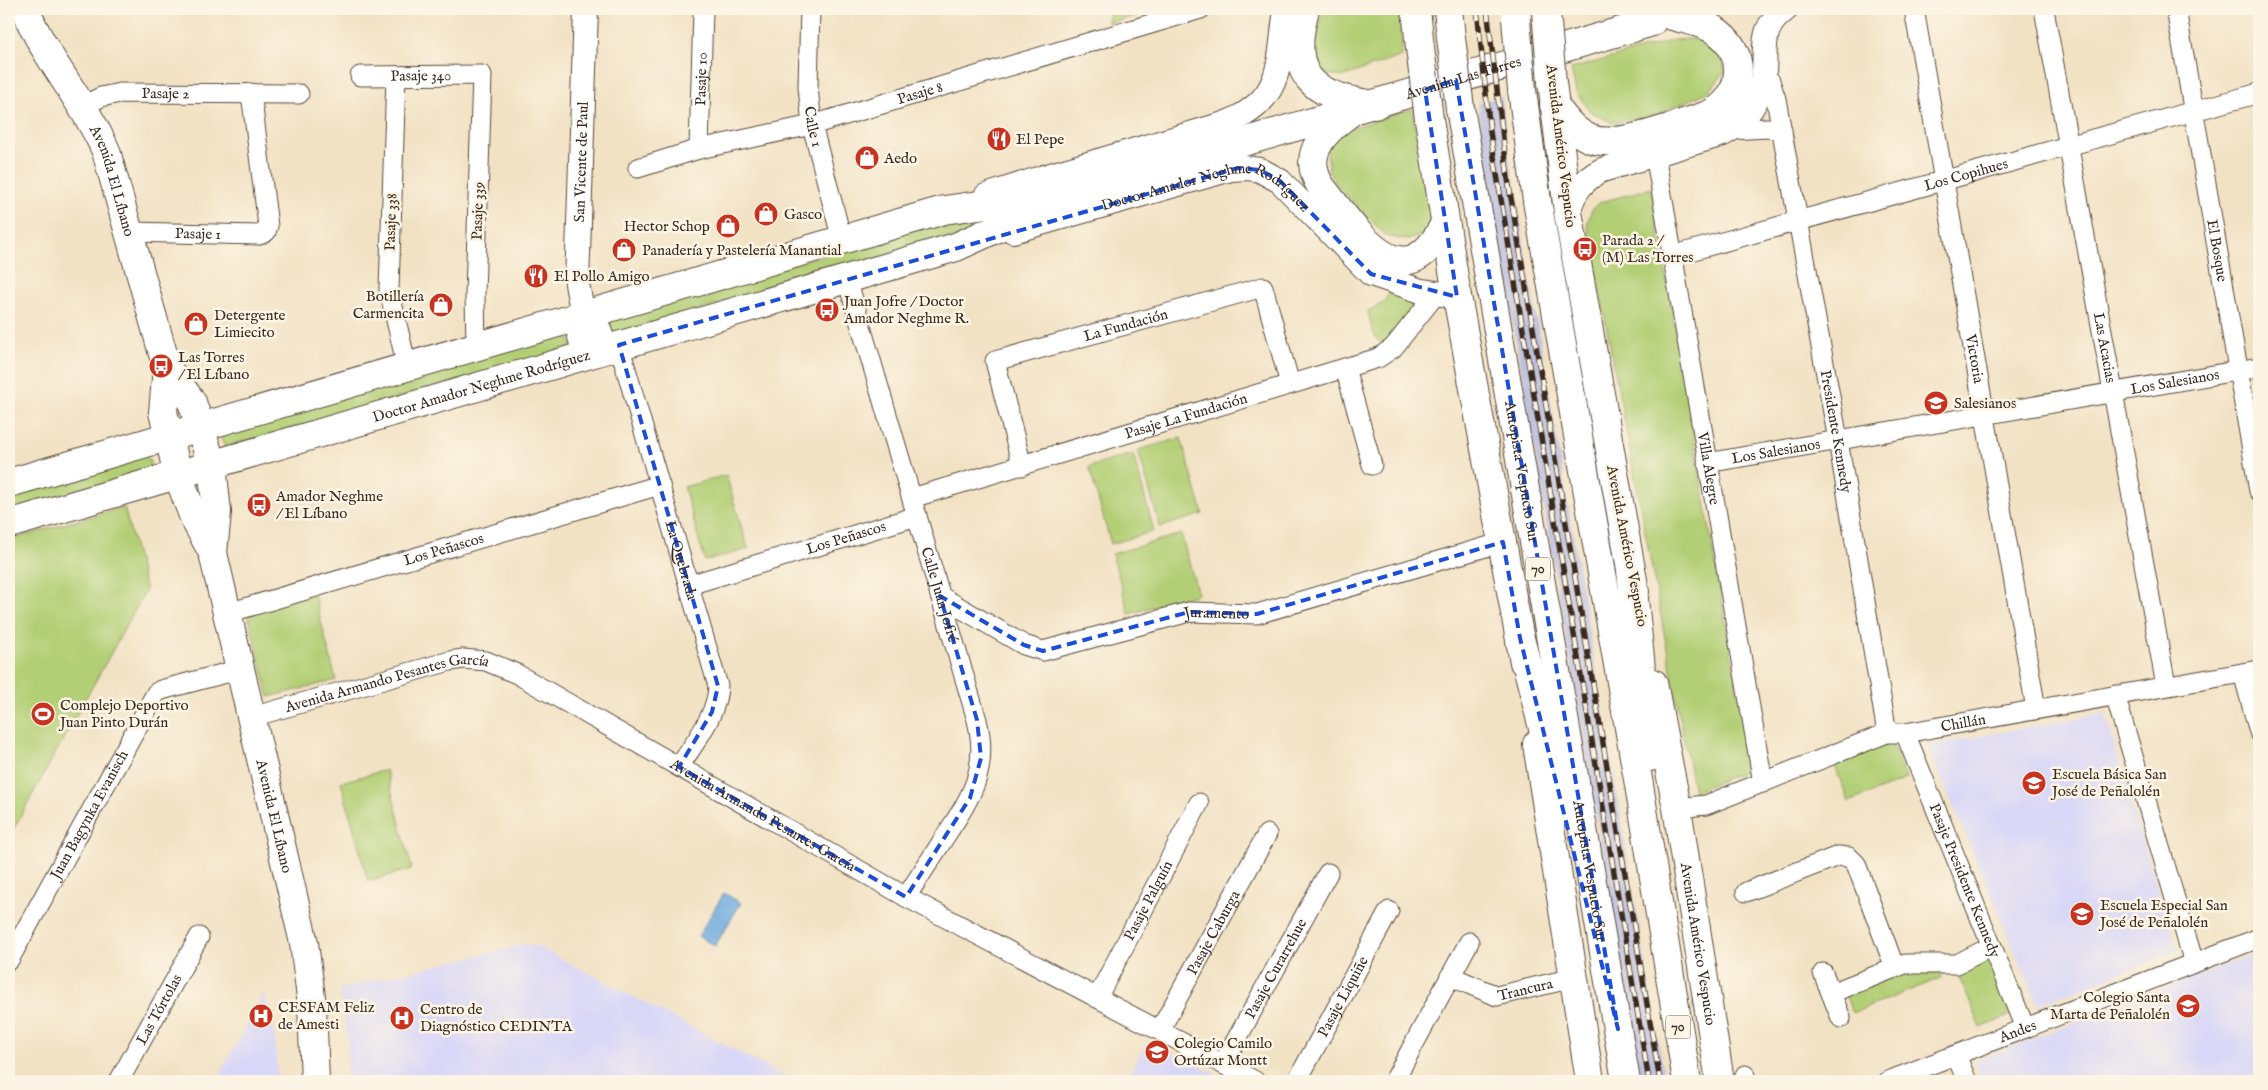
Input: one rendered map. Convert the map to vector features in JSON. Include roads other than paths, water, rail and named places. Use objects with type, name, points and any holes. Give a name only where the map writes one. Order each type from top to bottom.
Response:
[{"type":"main road","name":"Avenida El Líbano","points":[[26,9],[46,52],[83,106],[106,151],[167,368],[192,402],[201,427],[212,465],[217,512],[213,553]]},
{"type":"main road","points":[[1305,9],[1299,33],[1299,52],[1304,70],[1312,82],[1332,96],[1365,107]]},
{"type":"main road","points":[[1416,9],[1429,119],[1445,223],[1447,295],[1503,542],[1590,1081]]},
{"type":"main road","name":"Autopista Vespucio Sur","points":[[1448,9],[1450,38],[1460,108],[1626,1081]]},
{"type":"main road","name":"Avenida Américo Vespucio","points":[[1546,10],[1553,94],[1568,212],[1631,570],[1677,808],[1737,1079]]},
{"type":"main road","points":[[1553,94],[1571,126],[1585,136],[1607,142],[1632,138],[1708,115],[1719,109],[1730,98],[1737,81],[1738,62],[1734,51],[1715,30],[1673,11]]},
{"type":"main road","name":"Avenida Las Torres","points":[[1365,107],[1630,29],[1673,11]]},
{"type":"main road","name":"70","points":[[1516,14],[1522,90],[1536,201],[1639,785],[1687,1081]]},
{"type":"main road","name":"Doctor Amador Neghme Rodríguez","points":[[9,483],[944,210],[1077,191],[1365,107]]},
{"type":"main road","points":[[1365,107],[1330,127],[1318,144],[1313,165],[1316,178],[1322,188],[1375,250],[1390,259],[1406,260],[1422,255],[1436,241],[1445,223]]},
{"type":"main road","name":"Doctor Amador Neghme Rodríguez","points":[[9,524],[956,247],[1077,191]]},
{"type":"main road","name":"Avenida El Líbano","points":[[167,368],[163,412],[168,436],[178,475],[194,518],[213,553],[304,943],[312,1005],[315,1081]]},
{"type":"main road","points":[[1631,570],[1644,682],[1670,973]]},
{"type":"main road","points":[[1520,638],[1618,1029]]},
{"type":"street","name":"San Vicente de Paul","points":[[586,9],[577,284],[583,315],[578,333],[603,350]]},
{"type":"street","name":"Pasaje 10","points":[[699,149],[703,9]]},
{"type":"street","name":"Calle 1","points":[[810,9],[808,87],[812,126],[842,240]]},
{"type":"street","name":"Pasaje 8","points":[[638,168],[699,149],[812,126],[1201,9]]},
{"type":"street","name":"Doctor Amador Neghme Rodríguez","points":[[944,210],[1044,177],[1224,124],[1241,117],[1265,97],[1277,75],[1286,9]]},
{"type":"street","points":[[1731,130],[1752,108],[1762,86],[1765,36],[1771,22],[1786,9]]},
{"type":"street","name":"Victoria","points":[[1914,9],[2036,710]]},
{"type":"street","name":"Las Acacias","points":[[2044,9],[2166,686]]},
{"type":"street","name":"El Bosque","points":[[2176,9],[2259,491]]},
{"type":"street","name":"Presidente Kennedy","points":[[1764,74],[1775,92],[1838,440],[1896,733]]},
{"type":"street","name":"Pasaje 340","points":[[360,76],[482,75]]},
{"type":"street","name":"Pasaje 339","points":[[476,346],[475,294],[482,75]]},
{"type":"street","name":"Pasaje 338","points":[[396,76],[389,290],[407,367]]},
{"type":"street","name":"Pasaje 2","points":[[83,106],[101,97],[120,92],[299,94]]},
{"type":"street","name":"Pasaje 1","points":[[129,232],[259,235],[266,232],[268,226],[251,93]]},
{"type":"street","name":"Los Copihues","points":[[1672,256],[2259,93]]},
{"type":"street","points":[[1568,212],[1576,190],[1593,175],[1602,170],[1715,137],[1731,130],[1767,128],[1782,130]]},
{"type":"street","name":"Villa Alegre","points":[[1655,154],[1763,783]]},
{"type":"street","name":"Doctor Amador Neghme Rodríguez","points":[[956,247],[1231,169],[1247,168],[1268,173],[1287,187],[1366,270],[1389,282],[1447,295]]},
{"type":"street","name":"Calle Juan Jofré","points":[[847,279],[978,726],[981,758],[980,771],[970,798],[906,897]]},
{"type":"street","name":"La Fundación","points":[[1022,466],[995,362],[1263,287],[1290,384]]},
{"type":"street","name":"Pasaje La Fundación","points":[[912,498],[1387,354],[1447,295]]},
{"type":"street","name":"La Quebrada","points":[[603,350],[660,485],[718,686],[717,700],[679,767]]},
{"type":"street","name":"Los Salesianos","points":[[1708,463],[2259,367]]},
{"type":"street","points":[[1345,368],[1372,465]]},
{"type":"street","name":"Los Peñascos","points":[[228,612],[660,485]]},
{"type":"street","name":"Los Peñascos","points":[[689,585],[917,516]]},
{"type":"street","name":"Juramento","points":[[940,596],[1024,645],[1043,650],[1188,612],[1256,614],[1503,542]]},
{"type":"street","name":"Avenida Armando Pesantes García","points":[[252,717],[450,661],[476,659],[495,664],[517,674],[906,897],[1255,1081]]},
{"type":"street","name":"Juan Bagynka Evanisch","points":[[9,960],[156,693],[161,690],[241,670]]},
{"type":"street","points":[[2251,671],[2259,732]]},
{"type":"street","name":"Chillán","points":[[1677,808],[1706,805],[1896,733],[2251,671]]},
{"type":"street","points":[[2115,695],[2194,963]]},
{"type":"street","name":"Pasaje Presidente Kennedy","points":[[1896,733],[1992,946],[2025,1028]]},
{"type":"street","name":"Pasaje Palguín","points":[[1097,998],[1199,803]]},
{"type":"street","name":"Pasaje Caburga","points":[[1160,1030],[1266,834]]},
{"type":"street","points":[[1746,892],[1838,856],[1849,857],[1856,864],[1894,968]]},
{"type":"street","name":"Pasaje Curarrehue","points":[[1224,1064],[1328,873]]},
{"type":"street","name":"Pasaje Liquiñe","points":[[1297,1081],[1389,912]]},
{"type":"street","name":"Las Tórtolas","points":[[119,1081],[199,936]]},
{"type":"street","name":"Andes","points":[[1888,1081],[2259,938]]},
{"type":"street","points":[[1394,1081],[1469,942]]},
{"type":"street","points":[[1831,993],[1905,964],[1957,964],[1992,946]]},
{"type":"street","points":[[1823,973],[1841,1018]]},
{"type":"street","name":"Trancura","points":[[1450,976],[1497,996],[1573,978]]},
{"type":"street","points":[[1956,1055],[1967,1081]]},
{"type":"water","points":[[724,893],[741,903],[715,946],[698,936]]},
{"type":"railway","points":[[1477,9],[1490,132],[1649,1081]]},
{"type":"railway","points":[[1487,9],[1509,186],[1660,1081]]},
{"type":"place","name":"El Pepe","points":[[999,139]]},
{"type":"place","name":"Aedo","points":[[867,158]]},
{"type":"place","name":"Gasco","points":[[766,214]]},
{"type":"place","name":"Hector Schop","points":[[728,226]]},
{"type":"place","name":"Parada 2 / (M) Las Torres","points":[[1585,249]]},
{"type":"place","name":"Panadería y Pastelería Manantial","points":[[624,250]]},
{"type":"place","name":"El Pollo Amigo","points":[[536,276]]},
{"type":"place","name":"Botillería Carmencita","points":[[441,305]]},
{"type":"place","name":"Juan Jofre / Doctor Amador Neghme R.","points":[[827,310]]},
{"type":"place","name":"Detergente Limiecito","points":[[196,324]]},
{"type":"place","name":"Las Torres / El Líbano","points":[[161,366]]},
{"type":"place","name":"Salesianos","points":[[1936,403]]},
{"type":"place","name":"Amador Neghme / El Líbano","points":[[259,505]]},
{"type":"place","name":"Complejo Deportivo Juan Pinto Durán","points":[[43,714]]},
{"type":"place","name":"Escuela Básica San José de Peñalolén","points":[[2034,783]]},
{"type":"place","name":"Escuela Especial San José de Peñalolén","points":[[2082,914]]},
{"type":"place","name":"Colegio Santa Marta de Peñalolén","points":[[2188,1006]]},
{"type":"place","name":"CESFAM Feliz de Amesti","points":[[261,1016]]},
{"type":"place","name":"Centro de Diagnóstico CEDINTA","points":[[402,1018]]},
{"type":"place","name":"Colegio Camilo Ortúzar Montt","points":[[1157,1052]]}]
